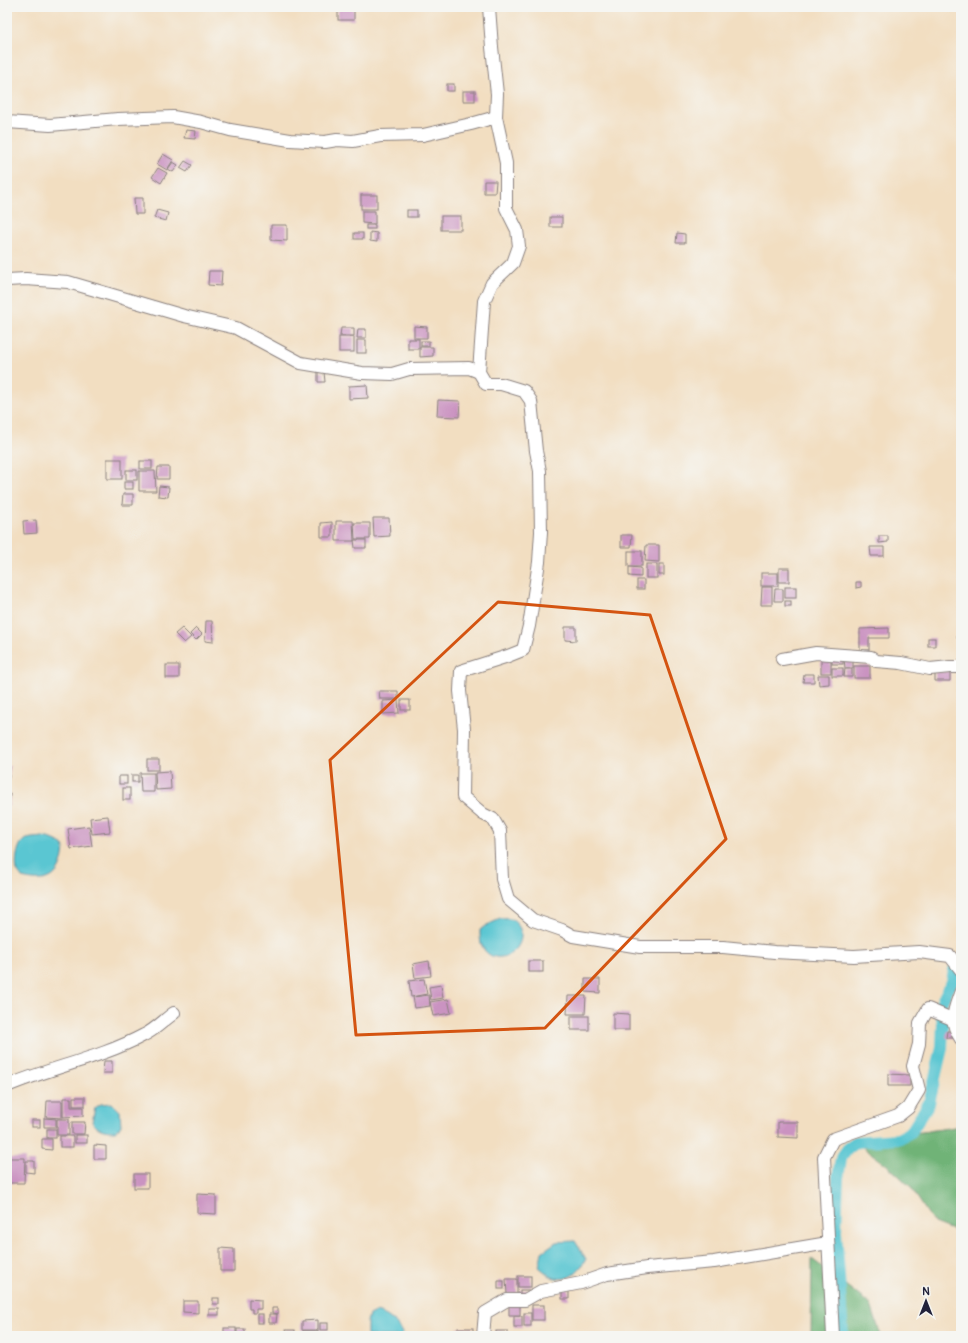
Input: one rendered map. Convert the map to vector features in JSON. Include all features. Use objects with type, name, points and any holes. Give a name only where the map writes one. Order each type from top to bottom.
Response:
[{"type":"street","points":[[489,7],[497,94],[496,117],[506,163],[506,208],[517,230],[518,246],[513,263],[492,283],[484,301],[479,372],[486,384],[501,384],[524,391],[531,401],[536,451],[540,471],[541,532],[539,562],[529,626],[523,650],[461,671],[460,691],[464,729],[463,797],[482,814],[493,819],[500,831],[502,879],[508,899],[533,920],[562,930],[573,936],[640,946],[723,946],[774,952],[854,956],[919,952],[950,956],[961,970]]},
{"type":"street","points":[[7,122],[50,125],[118,119],[173,117],[201,122],[230,130],[290,140],[325,142],[337,140],[353,141],[380,136],[423,135],[496,117]]},
{"type":"street","points":[[7,280],[26,279],[68,282],[184,316],[236,328],[301,363],[362,372],[392,374],[409,370],[469,368],[479,372]]},
{"type":"street","points":[[782,659],[816,653],[871,657],[876,661],[900,663],[930,669],[961,667]]},
{"type":"street","points":[[961,991],[952,1019],[961,1039]]},
{"type":"street","points":[[833,1336],[824,1157],[833,1138],[898,1116],[908,1108],[919,1090],[913,1066],[919,1044],[920,1023],[928,1009],[952,1019]]},
{"type":"street","points":[[7,1086],[73,1062],[100,1054],[145,1035],[174,1013]]},
{"type":"street","points":[[483,1336],[485,1313],[507,1300],[524,1300],[541,1291],[581,1283],[606,1274],[647,1268],[714,1262],[828,1243]]},
{"type":"highlighted area","points":[[498,602],[650,615],[726,839],[545,1028],[356,1035],[330,760]]},
{"type":"green space","points":[[961,1126],[960,1233],[934,1223],[910,1186],[887,1165],[856,1142]]},
{"type":"green space","points":[[812,1259],[871,1305],[881,1336],[811,1336]]},
{"type":"water","points":[[43,837],[57,841],[64,847],[61,865],[53,876],[47,879],[32,880],[22,878],[17,870],[16,864],[20,845],[27,839]]},
{"type":"water","points":[[500,919],[509,919],[514,921],[520,929],[521,938],[519,945],[514,951],[507,956],[499,957],[492,956],[486,951],[481,943],[480,930]]},
{"type":"water","points":[[112,1103],[120,1111],[121,1126],[115,1131],[105,1130],[94,1125],[92,1122],[95,1108],[101,1104]]},
{"type":"water","points":[[575,1241],[586,1259],[577,1272],[573,1275],[564,1278],[552,1277],[539,1267],[542,1252],[556,1242]]},
{"type":"water","points":[[375,1312],[380,1313],[392,1320],[399,1328],[403,1336],[367,1336],[367,1322],[369,1315]]},
{"type":"building","points":[[338,9],[354,9],[354,20],[338,20]]},
{"type":"building","points":[[447,84],[454,84],[454,91],[447,91]]},
{"type":"building","points":[[463,91],[475,91],[475,101],[463,101]]},
{"type":"building","points":[[186,130],[196,131],[195,139],[184,138]]},
{"type":"building","points":[[163,154],[173,160],[167,170],[157,164]]},
{"type":"building","points":[[185,161],[192,165],[187,172],[180,168]]},
{"type":"building","points":[[173,162],[178,165],[173,172],[168,169]]},
{"type":"building","points":[[158,168],[167,173],[161,183],[152,177]]},
{"type":"building","points":[[484,181],[496,181],[495,193],[484,193]]},
{"type":"building","points":[[361,195],[377,195],[377,209],[361,209]]},
{"type":"building","points":[[134,198],[143,198],[143,214],[135,214]]},
{"type":"building","points":[[157,210],[168,213],[166,221],[154,218]]},
{"type":"building","points":[[407,210],[417,210],[417,217],[407,217]]},
{"type":"building","points":[[362,211],[375,211],[375,224],[362,223]]},
{"type":"building","points":[[441,216],[461,216],[461,230],[441,230]]},
{"type":"building","points":[[550,217],[562,217],[562,227],[550,227]]},
{"type":"building","points":[[271,225],[287,225],[287,241],[271,240]]},
{"type":"building","points":[[366,225],[375,225],[375,229],[366,229]]},
{"type":"building","points":[[370,232],[377,233],[377,242],[370,241]]},
{"type":"building","points":[[354,233],[363,233],[363,239],[354,239]]},
{"type":"building","points":[[677,233],[685,234],[685,243],[676,243]]},
{"type":"building","points":[[209,271],[222,271],[221,286],[208,285]]},
{"type":"building","points":[[414,326],[427,327],[427,338],[414,338]]},
{"type":"building","points":[[341,328],[354,328],[354,336],[340,336]]},
{"type":"building","points":[[358,329],[366,329],[366,338],[357,338]]},
{"type":"building","points":[[339,337],[354,337],[354,352],[339,352]]},
{"type":"building","points":[[408,339],[419,339],[419,349],[408,349]]},
{"type":"building","points":[[357,340],[366,340],[366,353],[357,353]]},
{"type":"building","points":[[421,341],[429,341],[429,346],[421,346]]},
{"type":"building","points":[[420,347],[433,347],[433,356],[420,357]]},
{"type":"building","points":[[318,372],[324,372],[325,382],[318,382]]},
{"type":"building","points":[[367,385],[368,398],[349,399],[349,386]]},
{"type":"building","points":[[438,400],[460,401],[459,417],[437,416]]},
{"type":"building","points":[[107,459],[122,459],[122,479],[107,479]]},
{"type":"building","points":[[140,461],[152,461],[152,469],[140,469]]},
{"type":"building","points":[[158,467],[169,467],[169,479],[157,479]]},
{"type":"building","points":[[126,470],[137,470],[137,480],[126,480]]},
{"type":"building","points":[[139,471],[155,471],[156,491],[139,491]]},
{"type":"building","points":[[124,482],[133,482],[133,489],[124,489]]},
{"type":"building","points":[[159,486],[169,487],[168,497],[158,496]]},
{"type":"building","points":[[123,494],[133,494],[133,505],[122,505]]},
{"type":"building","points":[[373,518],[389,518],[390,536],[374,537]]},
{"type":"building","points":[[36,520],[37,533],[24,534],[23,521]]},
{"type":"building","points":[[336,521],[353,521],[354,541],[336,541]]},
{"type":"building","points":[[332,522],[332,537],[321,537],[321,523]]},
{"type":"building","points":[[354,523],[370,523],[370,539],[355,539]]},
{"type":"building","points":[[621,535],[632,535],[631,547],[621,547]]},
{"type":"building","points":[[879,536],[888,536],[888,542],[879,543]]},
{"type":"building","points":[[354,540],[366,540],[366,548],[355,548]]},
{"type":"building","points":[[646,545],[659,545],[659,562],[645,561]]},
{"type":"building","points":[[870,547],[884,547],[884,556],[871,556]]},
{"type":"building","points":[[628,551],[642,551],[642,566],[628,566]]},
{"type":"building","points":[[646,564],[657,564],[657,578],[646,578]]},
{"type":"building","points":[[659,564],[664,564],[664,575],[659,575]]},
{"type":"building","points":[[629,567],[641,568],[641,577],[629,576]]},
{"type":"building","points":[[779,568],[789,568],[789,582],[779,582]]},
{"type":"building","points":[[761,573],[778,573],[778,586],[761,586]]},
{"type":"building","points":[[637,580],[644,580],[644,589],[637,589]]},
{"type":"building","points":[[856,582],[861,582],[861,587],[856,588]]},
{"type":"building","points":[[762,587],[772,587],[772,605],[761,605]]},
{"type":"building","points":[[785,587],[796,587],[796,598],[785,598]]},
{"type":"building","points":[[775,589],[783,589],[783,601],[774,601]]},
{"type":"building","points":[[785,601],[791,601],[791,606],[785,606]]},
{"type":"building","points":[[206,621],[212,621],[213,642],[205,641]]},
{"type":"building","points":[[565,627],[576,627],[576,641],[565,640]]},
{"type":"building","points":[[182,628],[191,637],[184,643],[175,634]]},
{"type":"building","points":[[196,628],[202,634],[196,640],[190,634]]},
{"type":"building","points":[[889,628],[889,638],[869,638],[869,650],[860,650],[860,629]]},
{"type":"building","points":[[957,630],[961,630],[961,638],[957,638]]},
{"type":"building","points":[[928,638],[935,638],[935,646],[928,646]]},
{"type":"building","points":[[821,658],[831,658],[831,673],[821,673]]},
{"type":"building","points":[[832,658],[843,658],[843,664],[832,664]]},
{"type":"building","points":[[844,659],[853,659],[853,668],[845,668]]},
{"type":"building","points":[[166,665],[179,665],[179,678],[166,678]]},
{"type":"building","points":[[854,666],[870,666],[870,678],[854,678]]},
{"type":"building","points":[[832,668],[843,668],[843,676],[832,676]]},
{"type":"building","points":[[845,669],[852,669],[852,677],[844,677]]},
{"type":"building","points":[[950,671],[950,681],[935,681],[935,672]]},
{"type":"building","points":[[804,674],[814,674],[814,682],[803,682]]},
{"type":"building","points":[[818,675],[829,675],[829,684],[819,685]]},
{"type":"building","points":[[379,691],[398,691],[398,699],[380,699]]},
{"type":"building","points":[[398,700],[399,713],[383,714],[383,701]]},
{"type":"building","points":[[401,700],[410,700],[410,710],[401,710]]},
{"type":"building","points":[[147,759],[159,759],[159,770],[147,770]]},
{"type":"building","points":[[7,766],[10,766],[8,785],[7,785]]},
{"type":"building","points":[[170,771],[171,789],[156,790],[155,772]]},
{"type":"building","points":[[140,773],[154,773],[154,792],[141,792]]},
{"type":"building","points":[[132,775],[138,775],[138,782],[132,782]]},
{"type":"building","points":[[119,776],[127,776],[127,784],[119,784]]},
{"type":"building","points":[[123,788],[130,788],[130,800],[123,800]]},
{"type":"building","points":[[7,794],[10,794],[9,806],[7,806]]},
{"type":"building","points":[[108,816],[110,832],[92,834],[90,818]]},
{"type":"building","points":[[89,826],[92,846],[71,849],[68,829]]},
{"type":"building","points":[[429,961],[431,976],[415,978],[413,964]]},
{"type":"building","points":[[528,961],[543,961],[543,972],[528,972]]},
{"type":"building","points":[[424,979],[427,994],[411,997],[409,981]]},
{"type":"building","points":[[585,979],[600,979],[600,993],[585,992]]},
{"type":"building","points":[[441,985],[443,998],[431,1000],[429,987]]},
{"type":"building","points":[[429,995],[430,1006],[415,1008],[413,997]]},
{"type":"building","points":[[568,996],[586,996],[585,1014],[567,1014]]},
{"type":"building","points":[[448,999],[451,1013],[433,1016],[430,1002]]},
{"type":"building","points":[[613,1013],[629,1014],[629,1030],[613,1030]]},
{"type":"building","points":[[571,1016],[589,1016],[589,1030],[571,1030]]},
{"type":"building","points":[[947,1031],[956,1031],[955,1038],[946,1038]]},
{"type":"building","points":[[104,1061],[112,1061],[112,1073],[103,1073]]},
{"type":"building","points":[[888,1074],[910,1075],[910,1086],[888,1086]]},
{"type":"building","points":[[73,1097],[85,1097],[85,1106],[73,1106]]},
{"type":"building","points":[[63,1098],[71,1098],[71,1107],[83,1107],[83,1116],[63,1117]]},
{"type":"building","points":[[47,1101],[62,1101],[62,1118],[46,1117]]},
{"type":"building","points":[[44,1118],[56,1119],[56,1127],[44,1127]]},
{"type":"building","points":[[57,1119],[69,1119],[69,1135],[57,1135]]},
{"type":"building","points":[[32,1120],[40,1120],[40,1127],[32,1127]]},
{"type":"building","points":[[72,1122],[85,1122],[84,1134],[72,1134]]},
{"type":"building","points":[[778,1122],[798,1122],[798,1138],[778,1137]]},
{"type":"building","points":[[47,1129],[56,1129],[56,1138],[47,1138]]},
{"type":"building","points":[[75,1135],[87,1135],[87,1143],[75,1143]]},
{"type":"building","points":[[60,1136],[73,1136],[73,1147],[60,1147]]},
{"type":"building","points":[[42,1139],[52,1139],[52,1150],[42,1149]]},
{"type":"building","points":[[94,1145],[106,1146],[106,1159],[94,1159]]},
{"type":"building","points":[[7,1158],[25,1158],[24,1183],[7,1183]]},
{"type":"building","points":[[26,1161],[34,1161],[34,1173],[26,1172]]},
{"type":"building","points":[[134,1174],[148,1174],[148,1188],[134,1188]]},
{"type":"building","points":[[197,1194],[216,1195],[216,1214],[197,1213]]},
{"type":"building","points":[[220,1248],[234,1249],[234,1271],[220,1271]]},
{"type":"building","points":[[518,1276],[531,1276],[531,1287],[518,1287]]},
{"type":"building","points":[[506,1279],[517,1279],[517,1294],[507,1294]]},
{"type":"building","points":[[498,1281],[504,1281],[504,1289],[498,1289]]},
{"type":"building","points":[[562,1289],[569,1289],[569,1299],[562,1299]]},
{"type":"building","points":[[520,1290],[529,1290],[529,1296],[520,1296]]},
{"type":"building","points":[[213,1298],[219,1298],[219,1304],[213,1304]]},
{"type":"building","points":[[249,1299],[261,1300],[261,1309],[256,1309],[256,1313],[252,1313],[252,1309],[249,1309]]},
{"type":"building","points":[[183,1301],[198,1301],[198,1313],[183,1312]]},
{"type":"building","points":[[520,1302],[520,1315],[509,1315],[509,1303]]},
{"type":"building","points":[[532,1305],[544,1305],[544,1320],[532,1320]]},
{"type":"building","points":[[272,1308],[278,1308],[278,1314],[272,1313]]},
{"type":"building","points":[[209,1309],[219,1309],[219,1315],[209,1315]]},
{"type":"building","points":[[524,1313],[531,1313],[531,1326],[524,1326]]},
{"type":"building","points":[[257,1314],[263,1314],[263,1323],[257,1323]]},
{"type":"building","points":[[269,1314],[277,1314],[276,1323],[269,1323]]},
{"type":"building","points":[[514,1316],[522,1316],[522,1327],[514,1327]]},
{"type":"building","points":[[318,1320],[318,1330],[302,1330],[302,1321]]},
{"type":"building","points":[[320,1323],[328,1323],[328,1330],[320,1330]]},
{"type":"building","points":[[224,1328],[236,1328],[236,1336],[224,1336]]},
{"type":"building","points":[[458,1328],[473,1328],[473,1336],[458,1336]]},
{"type":"building","points":[[237,1329],[245,1329],[245,1336],[237,1336]]},
{"type":"building","points":[[286,1330],[295,1330],[295,1336],[286,1336]]},
{"type":"building","points":[[303,1331],[318,1331],[318,1336],[303,1336]]},
{"type":"building","points":[[496,1331],[507,1331],[507,1336],[496,1336]]},
{"type":"waterway","points":[[843,1336],[836,1231],[838,1178],[841,1158],[849,1147],[856,1142],[898,1139],[911,1132],[929,1103],[942,1048],[943,1023],[940,1005],[952,982],[954,970],[961,965]]}]
